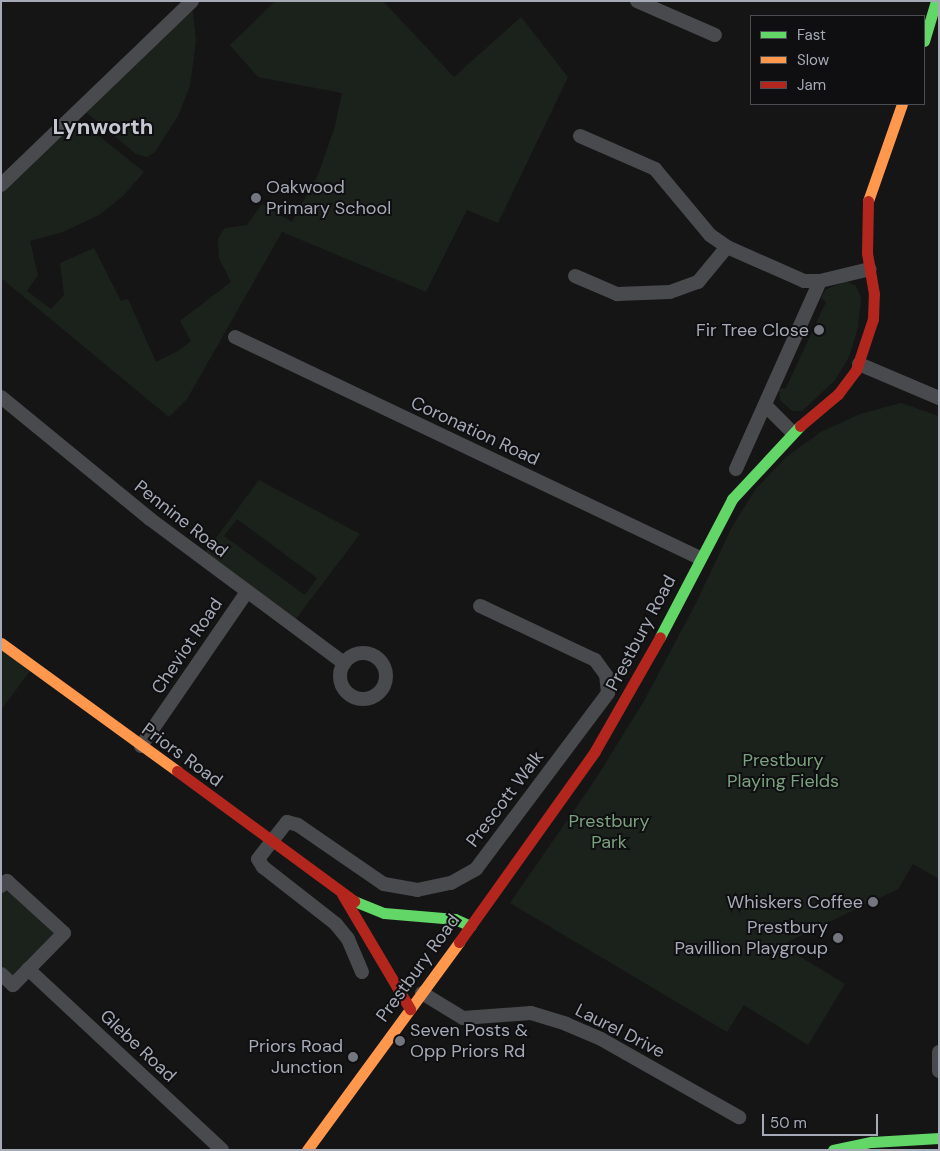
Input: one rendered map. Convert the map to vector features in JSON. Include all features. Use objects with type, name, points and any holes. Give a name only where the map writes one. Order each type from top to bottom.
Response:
[{"type":"main road","points":[[925,38],[936,1]]},
{"type":"main road","name":"Prestbury Road","points":[[307,1150],[471,926],[594,751],[645,667],[732,499],[792,432],[838,394],[859,364],[873,319],[868,197],[902,105]]},
{"type":"main road","name":"Priors Road","points":[[1,644],[342,894],[384,913],[455,919],[471,926]]},
{"type":"main road","name":"Priors Road","points":[[342,894],[410,1009]]},
{"type":"main road","points":[[833,1150],[872,1142],[939,1138]]},
{"type":"street","points":[[1,185],[192,1]]},
{"type":"street","points":[[637,1],[714,35]]},
{"type":"street","points":[[580,136],[655,169],[672,185],[710,235],[728,246],[804,281],[820,281],[870,268]]},
{"type":"street","points":[[576,276],[617,294],[670,292],[698,282],[728,246]]},
{"type":"street","points":[[736,469],[820,281]]},
{"type":"street","name":"Coronation Road","points":[[235,337],[700,558]]},
{"type":"street","points":[[859,364],[939,398]]},
{"type":"street","name":"Pennine Road","points":[[1,397],[77,461],[247,592],[344,663]]},
{"type":"street","points":[[765,405],[792,432]]},
{"type":"street","name":"Cheviot Road","points":[[141,746],[247,592]]},
{"type":"street","name":"Prescott Walk","points":[[272,841],[287,822],[298,825],[384,884],[406,889],[440,887],[476,868],[605,699],[609,686],[606,675],[596,660],[480,606]]},
{"type":"street","points":[[272,841],[258,859],[262,867],[336,924],[348,939],[362,972]]},
{"type":"street","points":[[1,886],[7,881],[64,933],[13,984],[1,974]]},
{"type":"street","name":"Glebe Road","points":[[28,969],[222,1150]]},
{"type":"street","name":"Laurel Drive","points":[[422,993],[463,1018],[531,1013],[566,1024],[601,1039],[739,1117]]},
{"type":"street","points":[[939,1052],[939,1071]]},
{"type":"green space","points":[[192,1],[196,41],[190,86],[178,116],[155,152],[147,157],[136,154],[81,108]]},
{"type":"green space","name":"Oakwood Primary School","points":[[275,1],[383,1],[454,77],[521,17],[568,77],[498,223],[467,210],[426,292],[282,232],[187,399],[169,417],[1,278],[1,185],[73,115],[144,172],[123,196],[99,215],[63,232],[30,241],[38,275],[27,291],[51,309],[64,295],[60,263],[94,248],[121,301],[128,299],[156,362],[178,351],[191,341],[180,321],[231,282],[219,258],[218,238],[225,228],[247,225],[262,204],[292,222],[318,175],[335,126],[342,93],[258,77],[230,45]]},
{"type":"green space","points":[[846,281],[856,286],[861,297],[858,328],[849,357],[835,380],[814,400],[802,411],[792,411],[780,400],[779,389],[786,388],[826,302],[821,298],[825,290]]},
{"type":"green space","name":"Prestbury Playing Fields","points":[[901,403],[939,416],[939,879],[913,864],[898,889],[781,945],[845,984],[808,1045],[744,1005],[727,1032],[510,903],[595,780],[644,701],[696,603],[732,527],[755,490],[786,457],[821,432],[860,414]]},
{"type":"green space","points":[[259,480],[360,534],[292,624],[201,558]],"holes":[[[237,519],[317,578],[305,595],[224,536]]]},
{"type":"green space","points":[[1,643],[33,667],[1,710]]},
{"type":"green space","points":[[7,881],[64,933],[13,985],[1,974],[1,886]]},
{"type":"traffic: fast","points":[[925,38],[936,1]]},
{"type":"traffic: fast","points":[[660,637],[732,499],[800,426]]},
{"type":"traffic: fast","points":[[354,901],[384,913],[455,919],[471,926]]},
{"type":"traffic: fast","points":[[833,1150],[872,1142],[939,1138]]},
{"type":"traffic: slow","points":[[868,201],[902,105]]},
{"type":"traffic: slow","points":[[1,643],[177,771]]},
{"type":"traffic: slow","points":[[307,1150],[459,942]]},
{"type":"traffic: jam","points":[[800,426],[838,394],[856,370],[873,319],[874,294],[867,253],[868,201]]},
{"type":"traffic: jam","points":[[459,942],[595,751],[660,637]]},
{"type":"traffic: jam","points":[[177,771],[354,901]]},
{"type":"traffic: jam","points":[[342,894],[410,1009]]},
{"type":"place","name":"Oakwood Primary School","points":[[256,198]]},
{"type":"place","name":"Fir Tree Close","points":[[819,330]]},
{"type":"place","name":"Whiskers Coffee","points":[[873,902]]},
{"type":"place","name":"Prestbury Pavillion Playgroup","points":[[838,938]]},
{"type":"place","name":"Seven Posts & Opp Priors Rd","points":[[400,1041]]},
{"type":"place","name":"Priors Road Junction","points":[[353,1057]]},
{"type":"district","name":"Lynworth","points":[[103,127]]},
{"type":"park label","name":"Prestbury Park","points":[[609,832]]}]
